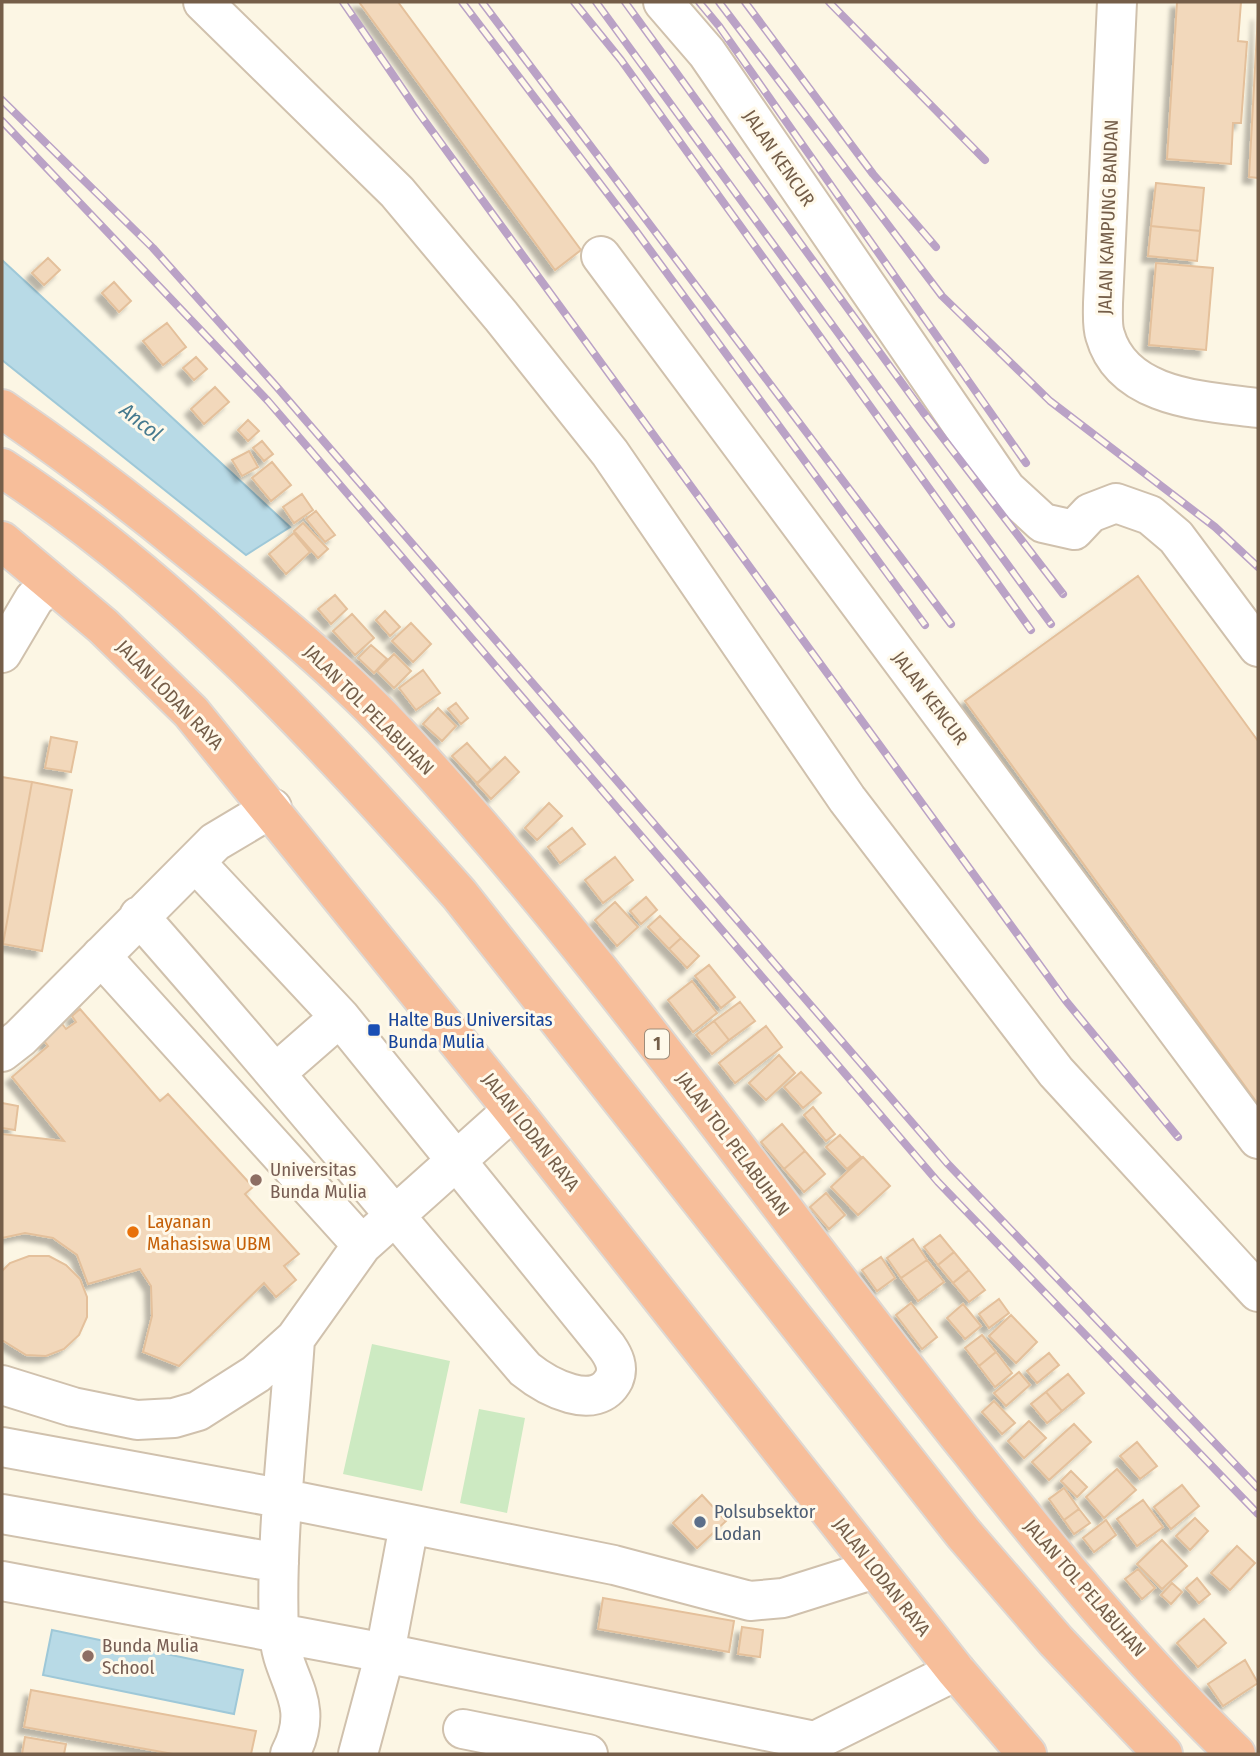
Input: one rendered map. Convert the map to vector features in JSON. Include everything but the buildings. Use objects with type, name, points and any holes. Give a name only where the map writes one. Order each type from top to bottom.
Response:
[{"type":"highway","name":"JALAN TOL PELABUHAN","points":[[2,409],[110,485],[260,605],[404,740],[507,857],[618,993],[920,1389],[1056,1558],[1236,1754]]},
{"type":"highway","points":[[2,468],[106,545],[184,610],[276,696],[369,793],[459,894],[963,1533],[1056,1641],[1163,1754]]},
{"type":"highway","name":"JALAN LODAN RAYA","points":[[2,541],[112,635],[191,712],[272,808],[513,1110],[956,1671],[1027,1754]]},
{"type":"street","points":[[203,2],[397,192],[501,316],[610,453],[847,799],[1056,1072],[1258,1292]]},
{"type":"street","name":"JALAN KENCUR","points":[[663,2],[707,53],[1006,489],[1043,523],[1074,530],[1090,513],[1116,503],[1150,515],[1176,537],[1258,647]]},
{"type":"street","name":"JALAN KAMPUNG BANDAN","points":[[1117,2],[1103,303],[1104,335],[1116,358],[1135,376],[1155,389],[1186,399],[1258,408]]},
{"type":"street","name":"JALAN KENCUR","points":[[601,256],[1258,1139]]},
{"type":"street","points":[[2,653],[34,599],[51,583]]},
{"type":"street","points":[[2,1052],[20,1038],[215,842],[272,808]]},
{"type":"street","points":[[139,916],[277,1072],[392,1215],[525,1369],[539,1380],[584,1396],[598,1394],[609,1385],[615,1376],[615,1358],[459,1160],[340,1017],[196,863]]},
{"type":"street","points":[[101,956],[362,1245]]},
{"type":"street","points":[[277,1072],[340,1017]]},
{"type":"street","points":[[2,1385],[112,1416],[137,1420],[174,1418],[198,1411],[256,1374],[295,1339],[362,1245],[392,1215],[459,1160],[513,1110]]},
{"type":"street","points":[[327,1205],[361,1176]]},
{"type":"street","points":[[290,1754],[297,1742],[302,1712],[279,1636],[279,1563],[295,1339]]},
{"type":"street","points":[[2,1447],[285,1499],[614,1565],[750,1601],[783,1598],[875,1569]]},
{"type":"street","points":[[2,1514],[279,1563]]},
{"type":"street","points":[[358,1754],[385,1653],[409,1525]]},
{"type":"street","points":[[2,1581],[279,1636],[385,1653],[813,1748],[956,1671]]},
{"type":"street","points":[[463,1729],[588,1754]]},
{"type":"green space","points":[[372,1344],[450,1361],[422,1491],[343,1474]]},
{"type":"green space","points":[[479,1409],[525,1418],[507,1513],[460,1503]]},
{"type":"water","name":"Ancol","points":[[2,260],[290,527],[246,555],[2,360]]},
{"type":"water","points":[[52,1630],[243,1670],[234,1714],[43,1675]]},
{"type":"railway","points":[[343,2],[419,113],[1066,1001],[1178,1137]]},
{"type":"railway","points":[[462,2],[636,231],[925,625]]},
{"type":"railway","points":[[482,2],[951,624]]},
{"type":"railway","points":[[574,2],[621,60],[1031,630]]},
{"type":"railway","points":[[596,2],[1051,624]]},
{"type":"railway","points":[[625,2],[923,412],[1063,594]]},
{"type":"railway","points":[[699,2],[719,26],[1026,463]]},
{"type":"railway","points":[[719,2],[942,296],[1050,401],[1215,527],[1258,567]]},
{"type":"railway","points":[[745,2],[873,174],[936,247]]},
{"type":"railway","points":[[829,2],[985,160]]},
{"type":"railway","points":[[2,100],[153,248],[276,386],[947,1163],[1258,1488]]},
{"type":"railway","points":[[2,121],[268,401],[938,1182],[1258,1514]]},
{"type":"place","name":"Halte Bus Universitas Bunda Mulia","points":[[374,1030]]},
{"type":"place","name":"Universitas Bunda Mulia","points":[[256,1180]]},
{"type":"place","name":"Layanan Mahasiswa UBM","points":[[133,1232]]},
{"type":"place","name":"Polsubsektor Lodan","points":[[700,1522]]},
{"type":"place","name":"Bunda Mulia School","points":[[88,1656]]}]
